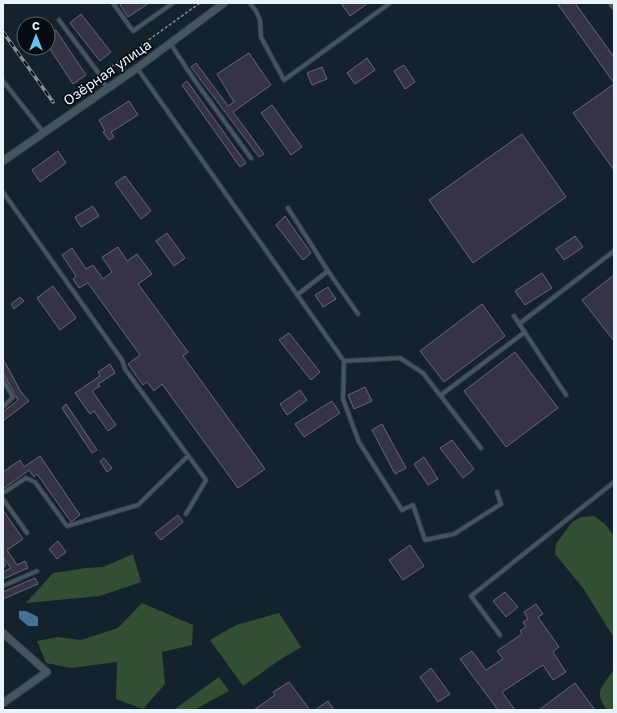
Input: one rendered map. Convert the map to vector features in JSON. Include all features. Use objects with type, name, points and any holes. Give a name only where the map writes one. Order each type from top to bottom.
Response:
[{"type":"street","name":"Озёрная улица","points":[[3,161],[137,68],[224,3]]},
{"type":"street","points":[[3,633],[47,672],[4,701]]},
{"type":"lane","points":[[113,3],[133,31],[172,3]]},
{"type":"lane","points":[[250,3],[260,20],[261,37],[284,80],[390,3]]},
{"type":"lane","points":[[59,20],[100,74],[107,89]]},
{"type":"lane","points":[[170,43],[193,78],[251,158]]},
{"type":"lane","points":[[137,68],[344,361],[343,399],[359,442],[402,510],[412,505],[425,540],[454,534],[502,504],[497,492]]},
{"type":"lane","points":[[3,81],[44,133]]},
{"type":"lane","points":[[3,192],[122,360],[126,369],[206,480],[186,514]]},
{"type":"lane","points":[[288,208],[328,271],[358,314]]},
{"type":"lane","points":[[519,324],[614,251]]},
{"type":"lane","points":[[297,295],[328,271]]},
{"type":"lane","points":[[514,316],[566,395]]},
{"type":"lane","points":[[441,395],[525,332]]},
{"type":"lane","points":[[344,361],[400,358],[423,373],[482,448]]},
{"type":"lane","points":[[3,380],[13,397],[3,407]]},
{"type":"lane","points":[[3,493],[26,478],[35,482],[67,526],[138,505],[188,456]]},
{"type":"lane","points":[[500,635],[471,596],[614,482]]},
{"type":"lane","points":[[3,499],[27,533]]},
{"type":"lane","points":[[3,586],[37,571]]},
{"type":"path","points":[[100,74],[200,3]]},
{"type":"green space","points":[[594,516],[605,524],[614,536],[614,638],[583,588],[555,554],[556,544],[572,522],[581,517]]},
{"type":"green space","points":[[133,554],[141,582],[100,596],[26,603],[53,573],[103,567]]},
{"type":"green space","points":[[142,603],[193,625],[192,645],[162,652],[165,684],[143,709],[116,699],[117,662],[71,668],[46,663],[37,641],[58,637],[81,640],[118,628]]},
{"type":"green space","points":[[279,613],[301,647],[278,661],[243,686],[210,640],[236,625]]},
{"type":"green space","points":[[614,669],[614,710],[607,710],[600,698],[600,693],[603,684]]},
{"type":"green space","points":[[219,677],[229,691],[194,710],[175,709]]},
{"type":"water","points":[[19,611],[26,611],[38,617],[38,626],[28,626],[19,618]]},
{"type":"building","points":[[123,3],[149,3],[128,17],[120,5]]},
{"type":"building","points":[[341,3],[368,3],[350,16]]},
{"type":"building","points":[[557,3],[575,3],[614,57],[614,83]]},
{"type":"building","points":[[81,14],[111,52],[100,61],[70,23]]},
{"type":"building","points":[[56,30],[86,75],[73,84],[55,56],[56,56]]},
{"type":"building","points":[[249,53],[271,85],[233,112],[264,154],[259,157],[191,67],[196,63],[228,106],[234,102],[217,74]]},
{"type":"building","points":[[367,58],[375,70],[355,84],[347,73]]},
{"type":"building","points":[[404,65],[415,82],[405,89],[394,71]]},
{"type":"building","points":[[322,67],[327,79],[312,85],[307,73]]},
{"type":"building","points":[[187,81],[246,163],[240,167],[182,85]]},
{"type":"building","points":[[614,84],[614,170],[573,113]]},
{"type":"building","points":[[129,101],[138,115],[111,132],[114,137],[109,140],[103,132],[105,131],[99,120]]},
{"type":"building","points":[[272,105],[302,147],[291,155],[261,113]]},
{"type":"building","points":[[522,134],[566,197],[473,263],[429,200]]},
{"type":"building","points":[[58,151],[66,163],[40,182],[32,170]]},
{"type":"building","points":[[125,176],[151,211],[141,219],[115,183]]},
{"type":"building","points":[[93,206],[99,216],[81,227],[75,217]]},
{"type":"building","points":[[285,216],[311,253],[303,260],[276,225]]},
{"type":"building","points":[[167,233],[185,258],[174,266],[156,241]]},
{"type":"building","points":[[575,236],[583,247],[564,260],[556,249]]},
{"type":"building","points":[[118,247],[127,261],[137,254],[152,274],[138,284],[188,352],[183,356],[265,469],[238,488],[162,384],[154,391],[147,382],[143,385],[128,364],[140,355],[88,283],[79,288],[73,279],[76,276],[62,255],[72,248],[86,269],[93,265],[103,279],[112,272],[102,257]]},
{"type":"building","points":[[542,273],[552,288],[525,305],[515,291]]},
{"type":"building","points":[[614,275],[614,341],[582,300]]},
{"type":"building","points":[[53,286],[76,318],[60,330],[37,298]]},
{"type":"building","points":[[328,287],[336,299],[323,307],[315,295]]},
{"type":"building","points":[[20,297],[24,301],[14,309],[11,304]]},
{"type":"building","points":[[482,304],[505,336],[444,382],[420,351]]},
{"type":"building","points":[[289,333],[320,372],[311,380],[279,340]]},
{"type":"building","points":[[515,352],[558,408],[506,447],[464,391]]},
{"type":"building","points":[[3,359],[21,392],[29,401],[3,421],[3,412],[18,400],[3,373]]},
{"type":"building","points":[[110,364],[115,373],[98,384],[100,386],[92,391],[116,425],[108,431],[94,411],[90,414],[75,393],[100,376],[98,372]]},
{"type":"building","points":[[365,387],[372,401],[354,409],[348,395]]},
{"type":"building","points":[[300,390],[307,400],[287,415],[280,404]]},
{"type":"building","points":[[332,401],[340,413],[304,437],[295,424]]},
{"type":"building","points":[[66,404],[97,450],[92,453],[62,408]]},
{"type":"building","points":[[382,424],[406,468],[395,474],[372,430]]},
{"type":"building","points":[[452,440],[474,469],[463,478],[440,448]]},
{"type":"building","points":[[40,456],[80,515],[71,522],[37,474],[34,477],[29,470],[3,489],[3,472],[20,460],[24,467]]},
{"type":"building","points":[[424,457],[438,479],[428,485],[414,464]]},
{"type":"building","points":[[104,458],[112,468],[107,472],[100,461]]},
{"type":"building","points":[[3,510],[23,539],[7,550],[17,565],[25,561],[28,568],[3,579],[3,572],[11,568],[3,557]]},
{"type":"building","points":[[178,515],[183,522],[161,540],[155,533]]},
{"type":"building","points":[[58,541],[66,552],[57,559],[49,549]]},
{"type":"building","points":[[410,545],[424,566],[403,580],[389,560]]},
{"type":"building","points":[[35,578],[38,584],[3,599],[3,592]]},
{"type":"building","points":[[505,592],[518,607],[506,617],[493,601]]},
{"type":"building","points":[[536,604],[543,614],[538,617],[559,647],[553,652],[566,672],[553,680],[543,665],[502,692],[515,710],[498,710],[460,659],[472,651],[486,670],[503,659],[497,651],[522,634],[520,631],[526,627],[523,622],[528,619],[524,612]]},
{"type":"building","points":[[431,668],[450,694],[438,702],[420,677]]},
{"type":"building","points":[[289,682],[310,710],[254,710],[275,695],[273,692]]},
{"type":"building","points":[[575,683],[595,710],[539,710]]},
{"type":"building","points":[[328,701],[334,710],[315,710]]},
{"type":"railway","points":[[3,32],[53,102]]}]
